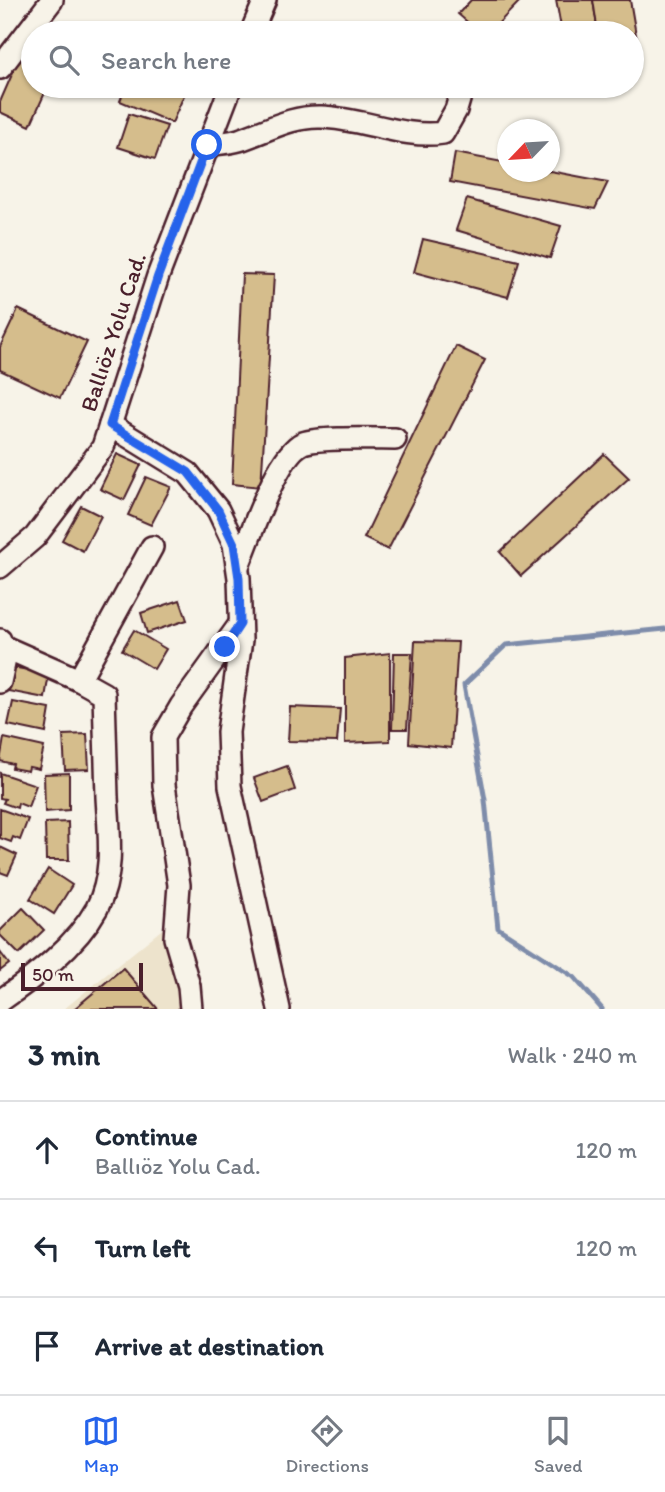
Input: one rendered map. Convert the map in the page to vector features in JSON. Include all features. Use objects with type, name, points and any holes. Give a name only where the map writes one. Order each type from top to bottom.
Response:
[{"type":"street","points":[[36,21],[52,0]]},
{"type":"street","points":[[256,21],[264,0]]},
{"type":"street","points":[[0,68],[21,41]]},
{"type":"street","name":"Ballıöz Yolu Cad.","points":[[0,567],[35,537],[103,447],[158,276],[226,98]]},
{"type":"street","points":[[207,145],[235,141],[276,124],[322,117],[425,136],[443,133],[460,98]]},
{"type":"street","points":[[110,425],[188,472],[218,510],[234,544],[241,640],[228,732],[230,786],[279,1009]]},
{"type":"street","points":[[237,568],[276,475],[290,454],[302,443],[395,439]]},
{"type":"street","points":[[79,680],[152,547]]},
{"type":"street","points":[[191,1009],[189,986],[176,938],[179,885],[164,785],[163,737],[181,706],[240,624]]},
{"type":"street","points":[[0,1001],[35,976],[69,942],[96,909],[106,886],[111,858],[104,694],[1,643]]},
{"type":"street","points":[[0,682],[5,659],[1,643]]},
{"type":"shaded area","points":[[166,926],[182,1009],[64,1009]]},
{"type":"building","points":[[471,0],[521,0],[501,21],[466,21],[458,14]]},
{"type":"building","points":[[556,0],[593,0],[596,21],[560,21]]},
{"type":"building","points":[[593,0],[630,0],[634,21],[596,21]]},
{"type":"building","points":[[20,56],[21,98],[43,98],[30,126],[0,112],[0,102]]},
{"type":"building","points":[[121,98],[183,98],[172,123],[120,101]]},
{"type":"building","points":[[129,114],[167,126],[155,159],[118,147]]},
{"type":"building","points":[[455,153],[497,161],[497,182],[560,182],[560,173],[608,182],[595,209],[450,182]]},
{"type":"building","points":[[467,199],[561,226],[550,258],[456,230]]},
{"type":"building","points":[[423,239],[519,261],[508,297],[414,272]]},
{"type":"building","points":[[242,274],[274,275],[261,487],[232,484]]},
{"type":"building","points":[[18,309],[87,342],[60,398],[0,370],[0,347]]},
{"type":"building","points":[[456,346],[485,360],[388,550],[364,538]]},
{"type":"building","points":[[117,454],[141,465],[124,500],[100,489]]},
{"type":"building","points":[[604,454],[629,478],[521,576],[500,552]]},
{"type":"building","points":[[146,477],[171,487],[151,525],[128,515]]},
{"type":"building","points":[[81,506],[101,516],[83,551],[62,540]]},
{"type":"building","points":[[180,600],[187,620],[147,633],[141,613]]},
{"type":"building","points":[[134,630],[166,649],[154,669],[122,650]]},
{"type":"building","points":[[415,641],[458,642],[451,748],[409,743]]},
{"type":"building","points":[[390,653],[390,741],[345,743],[345,658]]},
{"type":"building","points":[[394,653],[412,653],[407,729],[392,729]]},
{"type":"building","points":[[12,667],[49,674],[45,698],[8,691]]},
{"type":"building","points":[[13,702],[50,709],[46,733],[8,725]]},
{"type":"building","points":[[290,707],[340,709],[337,742],[288,741]]},
{"type":"building","points":[[87,734],[89,769],[65,770],[63,735]]},
{"type":"building","points":[[4,738],[44,747],[39,769],[29,767],[28,771],[12,768],[13,764],[0,761]]},
{"type":"building","points":[[287,766],[295,790],[263,802],[254,778]]},
{"type":"building","points":[[0,773],[36,785],[28,807],[18,803],[17,808],[3,803],[5,799],[0,798]]},
{"type":"building","points":[[69,773],[69,810],[45,812],[44,774]]},
{"type":"building","points":[[0,809],[28,819],[20,840],[13,837],[11,842],[0,838]]},
{"type":"building","points":[[68,822],[69,860],[46,860],[45,823]]},
{"type":"building","points":[[0,847],[17,855],[8,875],[0,872]]},
{"type":"building","points":[[48,869],[72,885],[54,914],[30,899]]},
{"type":"building","points":[[23,908],[44,930],[19,954],[0,935],[0,931]]},
{"type":"building","points":[[0,952],[9,964],[0,971]]},
{"type":"building","points":[[123,968],[158,1009],[74,1009]]},
{"type":"waterway","points":[[602,1009],[574,977],[498,928],[485,800],[464,685],[506,645],[665,629]]},
{"type":"route","points":[[207,145],[158,276],[110,425],[188,472],[218,510],[234,544],[239,578],[240,624],[225,647]]}]
